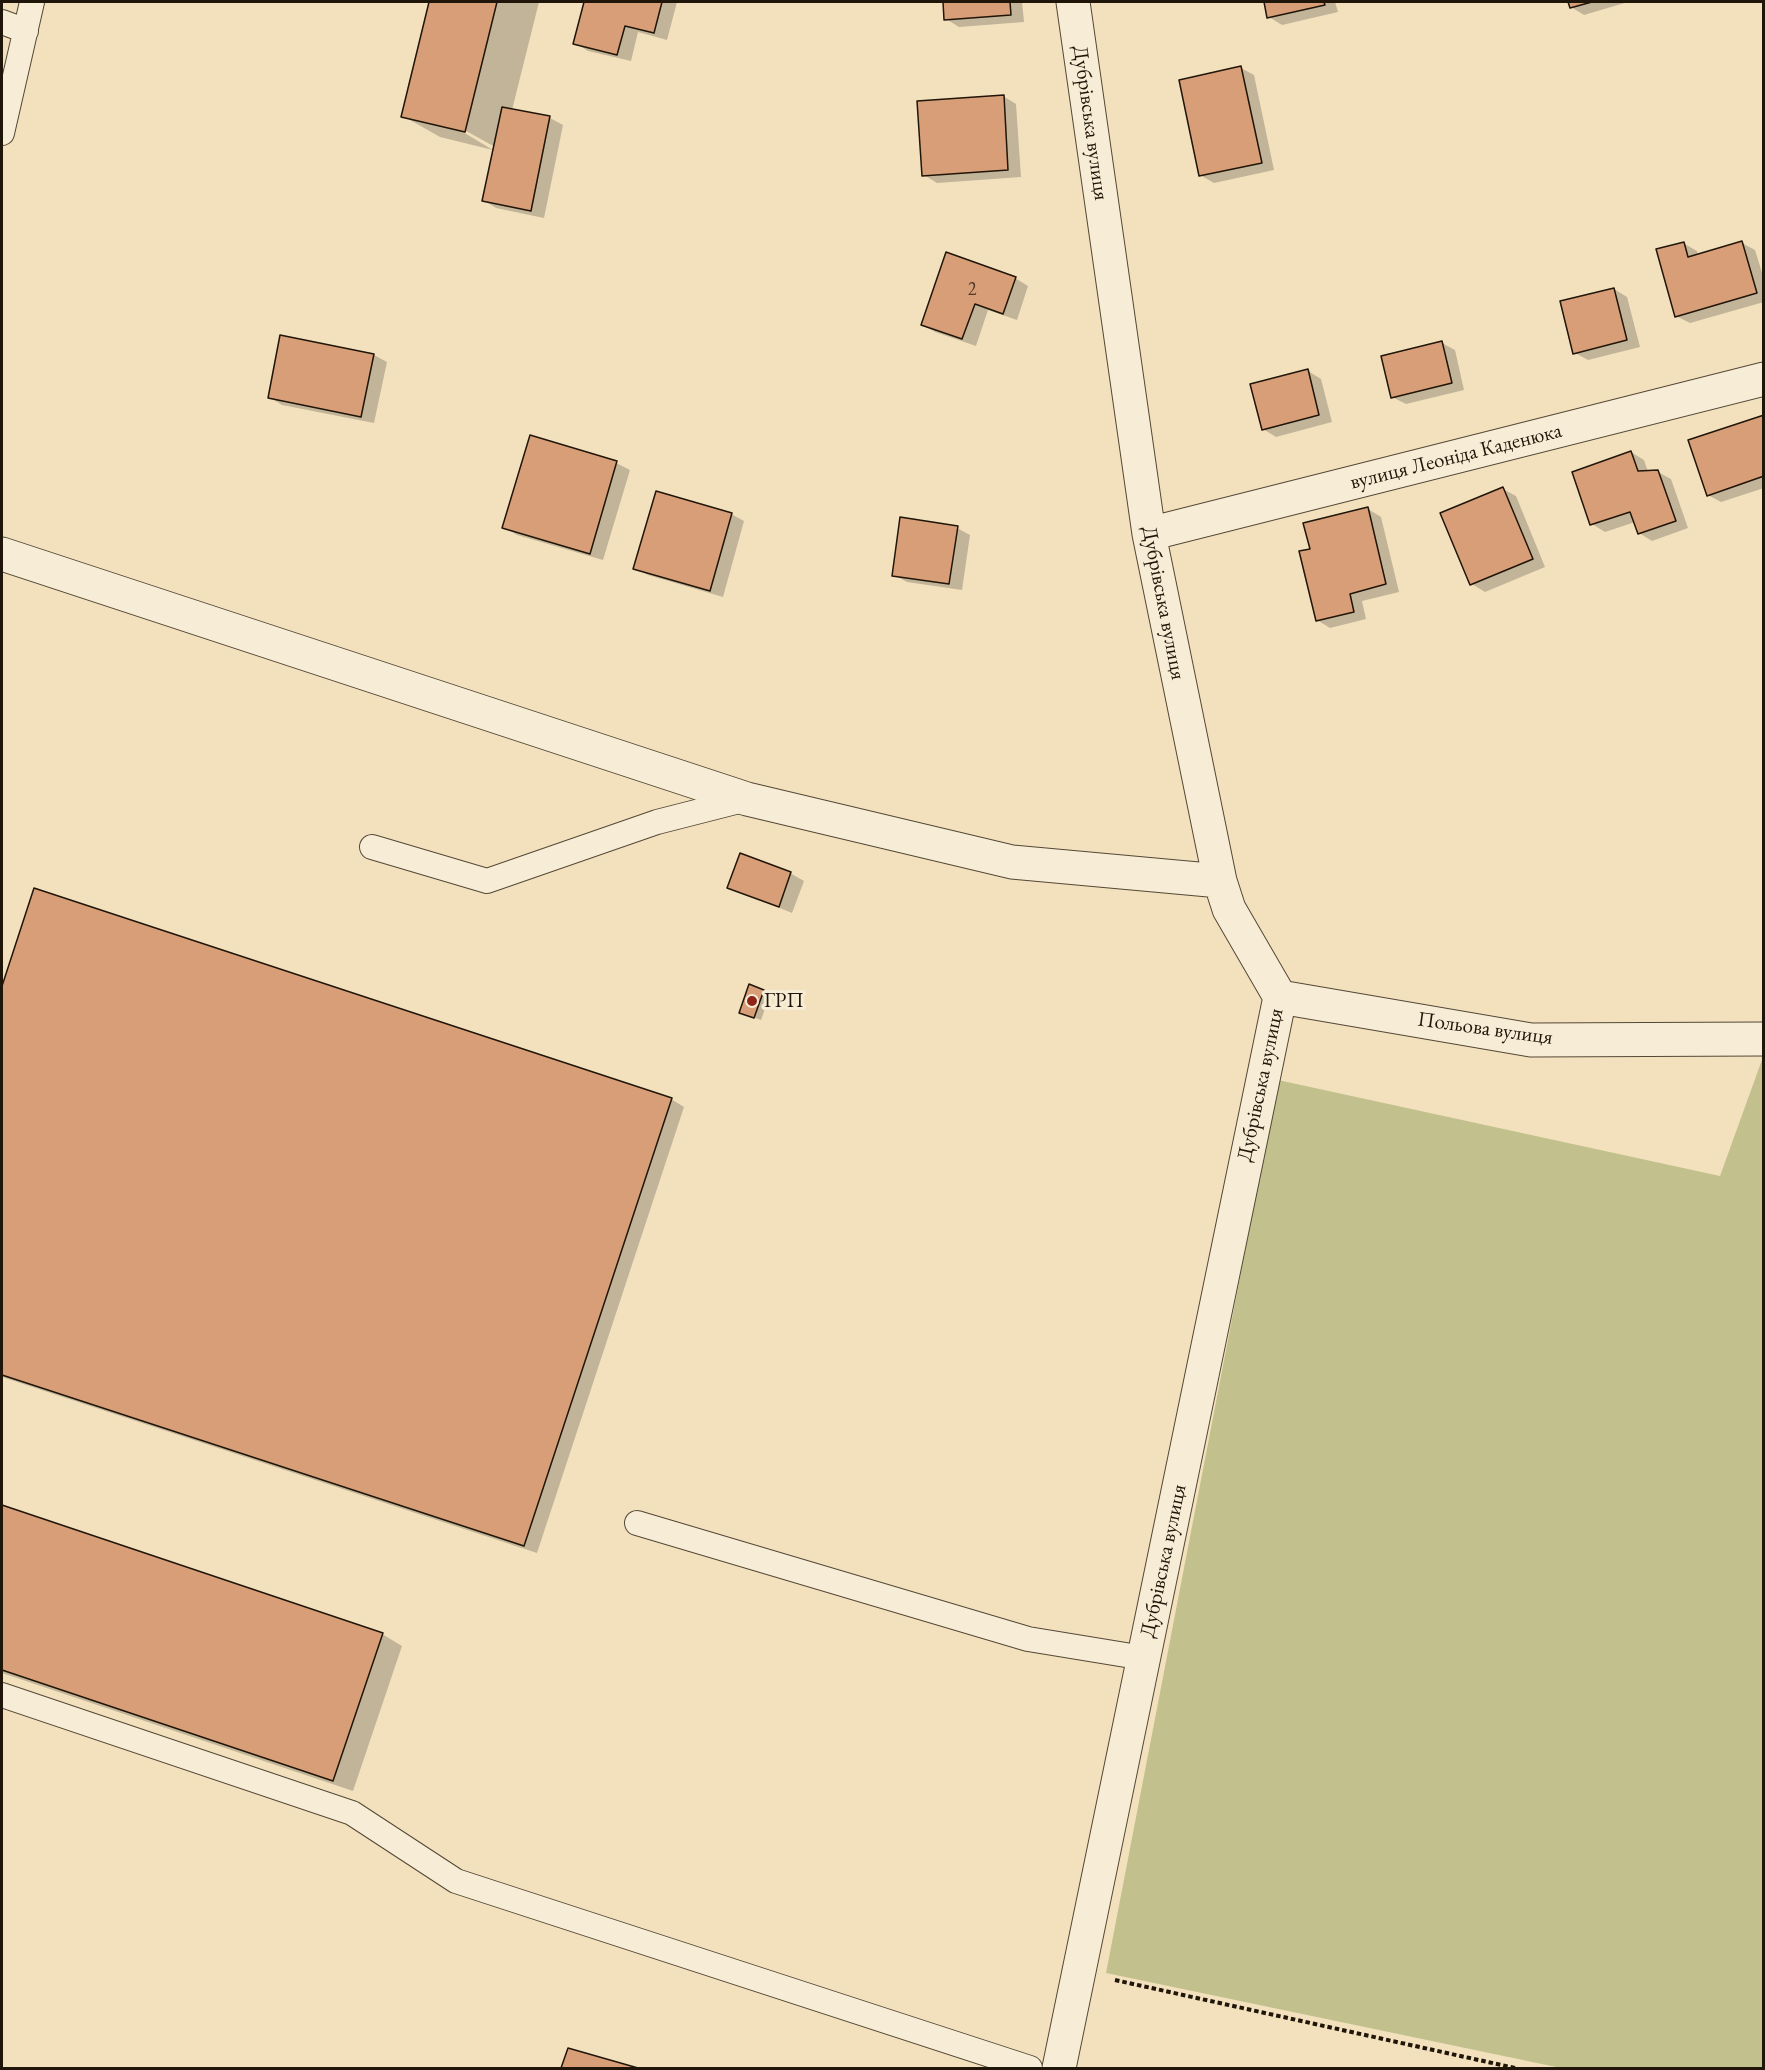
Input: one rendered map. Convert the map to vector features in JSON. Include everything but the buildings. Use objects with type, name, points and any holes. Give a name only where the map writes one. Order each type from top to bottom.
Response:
[{"type":"street","name":"Дубрівська вулиця","points":[[1059,2068],[1280,997],[1229,909],[1220,881],[1149,534],[1073,2]]},
{"type":"street","name":"вулиця Леоніда Каденюка","points":[[1149,534],[1764,379]]},
{"type":"street","points":[[2,554],[747,799],[1012,862],[1220,881]]},
{"type":"street","name":"Польова вулиця","points":[[1280,997],[1531,1040],[1764,1039]]},
{"type":"lane","points":[[2,134],[32,2]]},
{"type":"lane","points":[[2,22],[26,31]]},
{"type":"lane","points":[[372,847],[487,881],[657,822],[747,799]]},
{"type":"lane","points":[[638,1523],[1028,1639],[1144,1658]]},
{"type":"lane","points":[[2,1695],[352,1814],[456,1881],[1030,2068]]},
{"type":"path","points":[[1079,1972],[1515,2068]]},
{"type":"shaded area","points":[[1763,1057],[1763,2068],[1561,2068],[1106,1973],[1278,1080],[1720,1176]]},
{"type":"place","name":"ГРП","points":[[752,1001]]}]
